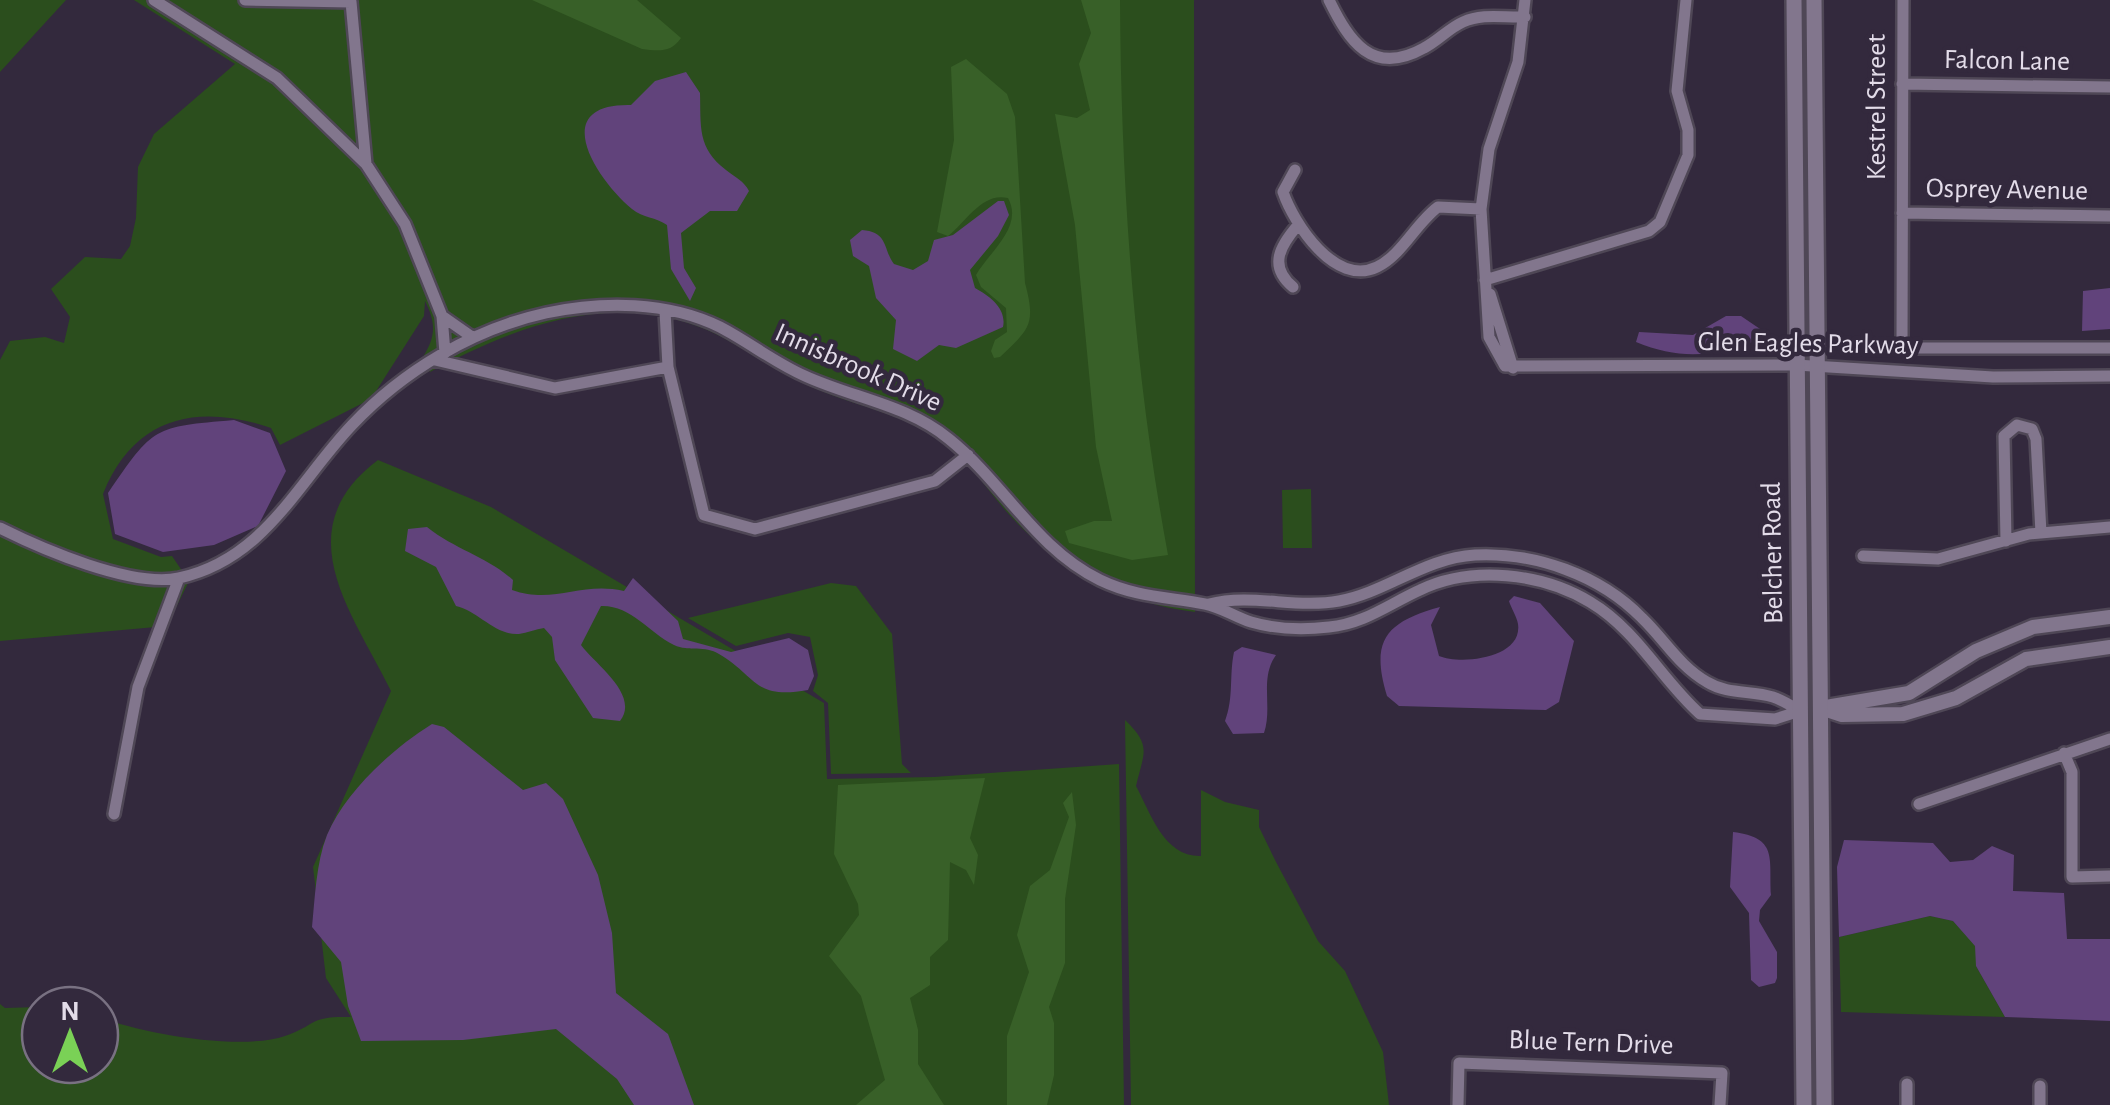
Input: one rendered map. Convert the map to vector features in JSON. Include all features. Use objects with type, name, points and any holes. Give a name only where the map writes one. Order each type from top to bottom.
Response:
[{"type":"main road","name":"Belcher Road","points":[[1794,0],[1804,1105]]},
{"type":"main road","name":"Belcher Road","points":[[1814,0],[1824,1105]]},
{"type":"main road","points":[[1799,626],[1809,646],[1812,690],[1820,708]]},
{"type":"main road","points":[[1800,711],[1814,729],[1814,773],[1821,794]]},
{"type":"street","points":[[154,0],[277,78],[366,164],[405,224],[442,316],[440,356],[554,388],[668,367]]},
{"type":"street","points":[[245,0],[351,2],[366,164]]},
{"type":"street","points":[[1329,0],[1345,33],[1362,52],[1376,56],[1422,49],[1458,24],[1483,16],[1526,17]]},
{"type":"street","points":[[1525,0],[1518,62],[1490,150],[1481,209],[1485,280],[1650,231],[1660,222],[1688,154],[1688,130],[1676,91],[1686,0]]},
{"type":"street","name":"Kestrel Street","points":[[1902,0],[1902,348],[2110,348]]},
{"type":"street","name":"Falcon Lane","points":[[1902,84],[2110,88]]},
{"type":"street","points":[[1295,170],[1283,187],[1298,225],[1321,250],[1344,266],[1361,270],[1387,260],[1438,207],[1481,209]]},
{"type":"street","name":"Osprey Avenue","points":[[1902,213],[2110,216]]},
{"type":"street","points":[[1293,287],[1282,277],[1278,261],[1282,246],[1298,225]]},
{"type":"street","name":"Glen Eagles Parkway","points":[[1485,280],[1509,367],[1796,365],[1993,377],[2110,376]]},
{"type":"street","name":"Innisbrook Drive","points":[[178,578],[243,550],[270,530],[350,427],[388,391],[440,356],[472,338],[546,313],[598,304],[665,311],[717,326],[806,377],[903,411],[968,455],[1037,534],[1099,579],[1163,601],[1312,602],[1360,597],[1411,570],[1456,558],[1513,556],[1589,578],[1643,618],[1682,666],[1709,684],[1734,693],[1773,696],[1800,711]]},
{"type":"street","points":[[665,311],[668,367],[704,515],[755,529],[935,480],[968,455]]},
{"type":"street","points":[[442,316],[472,338]]},
{"type":"street","points":[[2006,541],[2004,436],[2018,424],[2032,429],[2036,439],[2041,533]]},
{"type":"street","points":[[0,528],[101,566],[178,578],[138,686],[114,814]]},
{"type":"street","points":[[1864,556],[1938,559],[2041,533],[2110,528]]},
{"type":"street","name":"Innisbrook Drive","points":[[1207,604],[1268,625],[1310,628],[1361,621],[1425,587],[1462,577],[1532,579],[1590,602],[1626,629],[1680,698],[1700,714],[1775,719],[1800,711]]},
{"type":"street","points":[[1268,625],[1270,599]]},
{"type":"street","points":[[1310,628],[1312,602]]},
{"type":"street","points":[[1820,708],[1909,692],[1976,651],[2034,627],[2110,617]]},
{"type":"street","points":[[1820,708],[1842,715],[1904,714],[1956,698],[2026,659],[2110,646]]},
{"type":"street","points":[[1920,804],[2110,739]]},
{"type":"street","points":[[2064,753],[2072,772],[2072,877],[2110,876]]},
{"type":"street","name":"Blue Tern Drive","points":[[1458,1105],[1459,1063],[1722,1073],[1720,1105]]},
{"type":"street","points":[[1907,1084],[1907,1105]]},
{"type":"street","points":[[2040,1086],[2040,1105]]},
{"type":"green space","points":[[0,0],[66,0],[0,72]]},
{"type":"green space","points":[[134,0],[1194,0],[1195,612],[1141,600],[1091,580],[1026,532],[961,458],[928,432],[805,384],[705,329],[669,318],[598,313],[529,328],[430,372],[423,357],[433,323],[425,301],[424,316],[371,399],[280,445],[271,428],[244,420],[194,417],[171,422],[132,447],[103,494],[113,539],[161,557],[172,556],[189,581],[167,626],[0,641],[0,360],[10,341],[45,337],[64,343],[70,317],[51,289],[85,257],[121,259],[130,246],[136,218],[138,167],[154,134],[235,64]]},
{"type":"green space","points":[[532,0],[637,0],[681,38],[668,49],[642,49]]},
{"type":"green space","points":[[1081,0],[1120,0],[1132,279],[1146,417],[1168,555],[1132,560],[1069,543],[1065,531],[1094,521],[1112,521],[1096,447],[1075,225],[1055,114],[1077,118],[1090,110],[1079,64],[1091,33]]},
{"type":"green space","points":[[966,59],[1007,94],[1015,117],[1030,317],[1018,339],[994,358],[991,351],[995,340],[1007,332],[1006,308],[981,287],[976,275],[1008,229],[1012,209],[1008,198],[983,203],[948,236],[937,232],[954,140],[951,67]]},
{"type":"green space","points":[[378,460],[491,507],[824,703],[827,779],[934,777],[1119,764],[1124,1105],[0,1105],[0,1004],[5,1008],[20,1008],[20,1085],[120,1085],[120,1024],[166,1034],[244,1042],[285,1036],[320,1019],[351,1017],[326,978],[313,867],[391,691],[345,602],[335,572],[331,543],[335,515],[350,487]]},
{"type":"green space","points":[[1311,489],[1312,548],[1283,548],[1282,490]]},
{"type":"green space","points":[[831,583],[856,586],[892,634],[902,764],[911,773],[831,774],[828,703],[813,691],[818,675],[810,637],[788,633],[736,646],[688,618]]},
{"type":"green space","points":[[1125,720],[1139,736],[1144,750],[1136,786],[1160,832],[1177,849],[1201,856],[1201,790],[1225,802],[1259,810],[1259,827],[1275,860],[1318,941],[1345,971],[1383,1052],[1389,1105],[1131,1105]]},
{"type":"green space","points":[[985,778],[970,838],[978,855],[974,885],[966,870],[950,862],[948,940],[930,957],[930,985],[910,998],[918,1030],[918,1064],[944,1105],[856,1105],[885,1080],[861,996],[829,956],[859,915],[858,904],[834,854],[838,785]]},
{"type":"green space","points":[[1072,792],[1076,825],[1065,899],[1065,963],[1049,1007],[1054,1023],[1054,1075],[1047,1105],[1007,1105],[1007,1036],[1029,972],[1017,935],[1030,886],[1050,870],[1069,817],[1063,803]]},
{"type":"green space","points":[[1930,916],[1953,921],[1976,946],[1976,966],[2005,1017],[1841,1012],[1839,937]]},
{"type":"shaded area","points":[[686,72],[700,93],[705,145],[717,162],[749,191],[737,211],[710,211],[681,233],[684,268],[696,288],[690,301],[671,269],[667,225],[636,212],[618,196],[594,162],[586,145],[585,129],[591,116],[605,108],[631,105],[655,81]]},
{"type":"shaded area","points":[[998,201],[1004,201],[1009,215],[998,236],[970,270],[975,288],[1000,309],[1003,327],[956,348],[939,345],[917,361],[893,349],[896,320],[876,298],[869,266],[853,256],[850,240],[862,230],[871,231],[884,242],[894,264],[913,270],[928,261],[934,240],[953,235]]},
{"type":"shaded area","points":[[2110,288],[2110,329],[2082,331],[2083,291]]},
{"type":"shaded area","points":[[1726,316],[1741,316],[1763,331],[1758,340],[1697,354],[1667,352],[1636,342],[1639,332],[1693,335]]},
{"type":"shaded area","points":[[234,420],[270,433],[286,471],[258,526],[214,545],[163,552],[115,534],[108,493],[147,442],[171,429]]},
{"type":"shaded area","points":[[427,527],[503,572],[513,580],[512,590],[541,595],[594,589],[624,591],[633,578],[678,621],[683,639],[731,652],[789,638],[808,650],[814,676],[808,690],[766,689],[719,654],[674,645],[630,614],[601,606],[581,645],[614,681],[625,711],[620,721],[593,718],[555,660],[552,637],[544,628],[511,634],[456,606],[436,567],[405,551],[408,529]]},
{"type":"shaded area","points":[[1514,596],[1540,603],[1574,641],[1559,702],[1546,710],[1399,706],[1387,696],[1382,677],[1382,647],[1395,627],[1440,607],[1431,625],[1439,656],[1461,660],[1488,656],[1501,652],[1517,636],[1517,621],[1509,601]]},
{"type":"shaded area","points":[[1242,647],[1276,655],[1268,674],[1264,733],[1233,734],[1225,721],[1234,652]]},
{"type":"shaded area","points":[[432,724],[444,727],[523,790],[546,783],[563,799],[598,875],[612,933],[616,993],[668,1034],[694,1105],[634,1105],[617,1079],[556,1029],[463,1040],[361,1041],[348,1006],[341,962],[312,927],[320,857],[335,819],[358,787],[401,746]]},
{"type":"shaded area","points":[[1733,832],[1758,839],[1770,860],[1771,895],[1760,910],[1759,921],[1777,952],[1777,978],[1775,983],[1759,987],[1751,980],[1749,913],[1730,887]]},
{"type":"shaded area","points":[[1844,840],[1933,843],[1950,862],[1973,860],[1992,846],[2014,855],[2013,891],[2064,893],[2067,939],[2110,939],[2110,1021],[2005,1017],[1976,966],[1975,946],[1953,921],[1930,916],[1839,937],[1837,867]]}]
